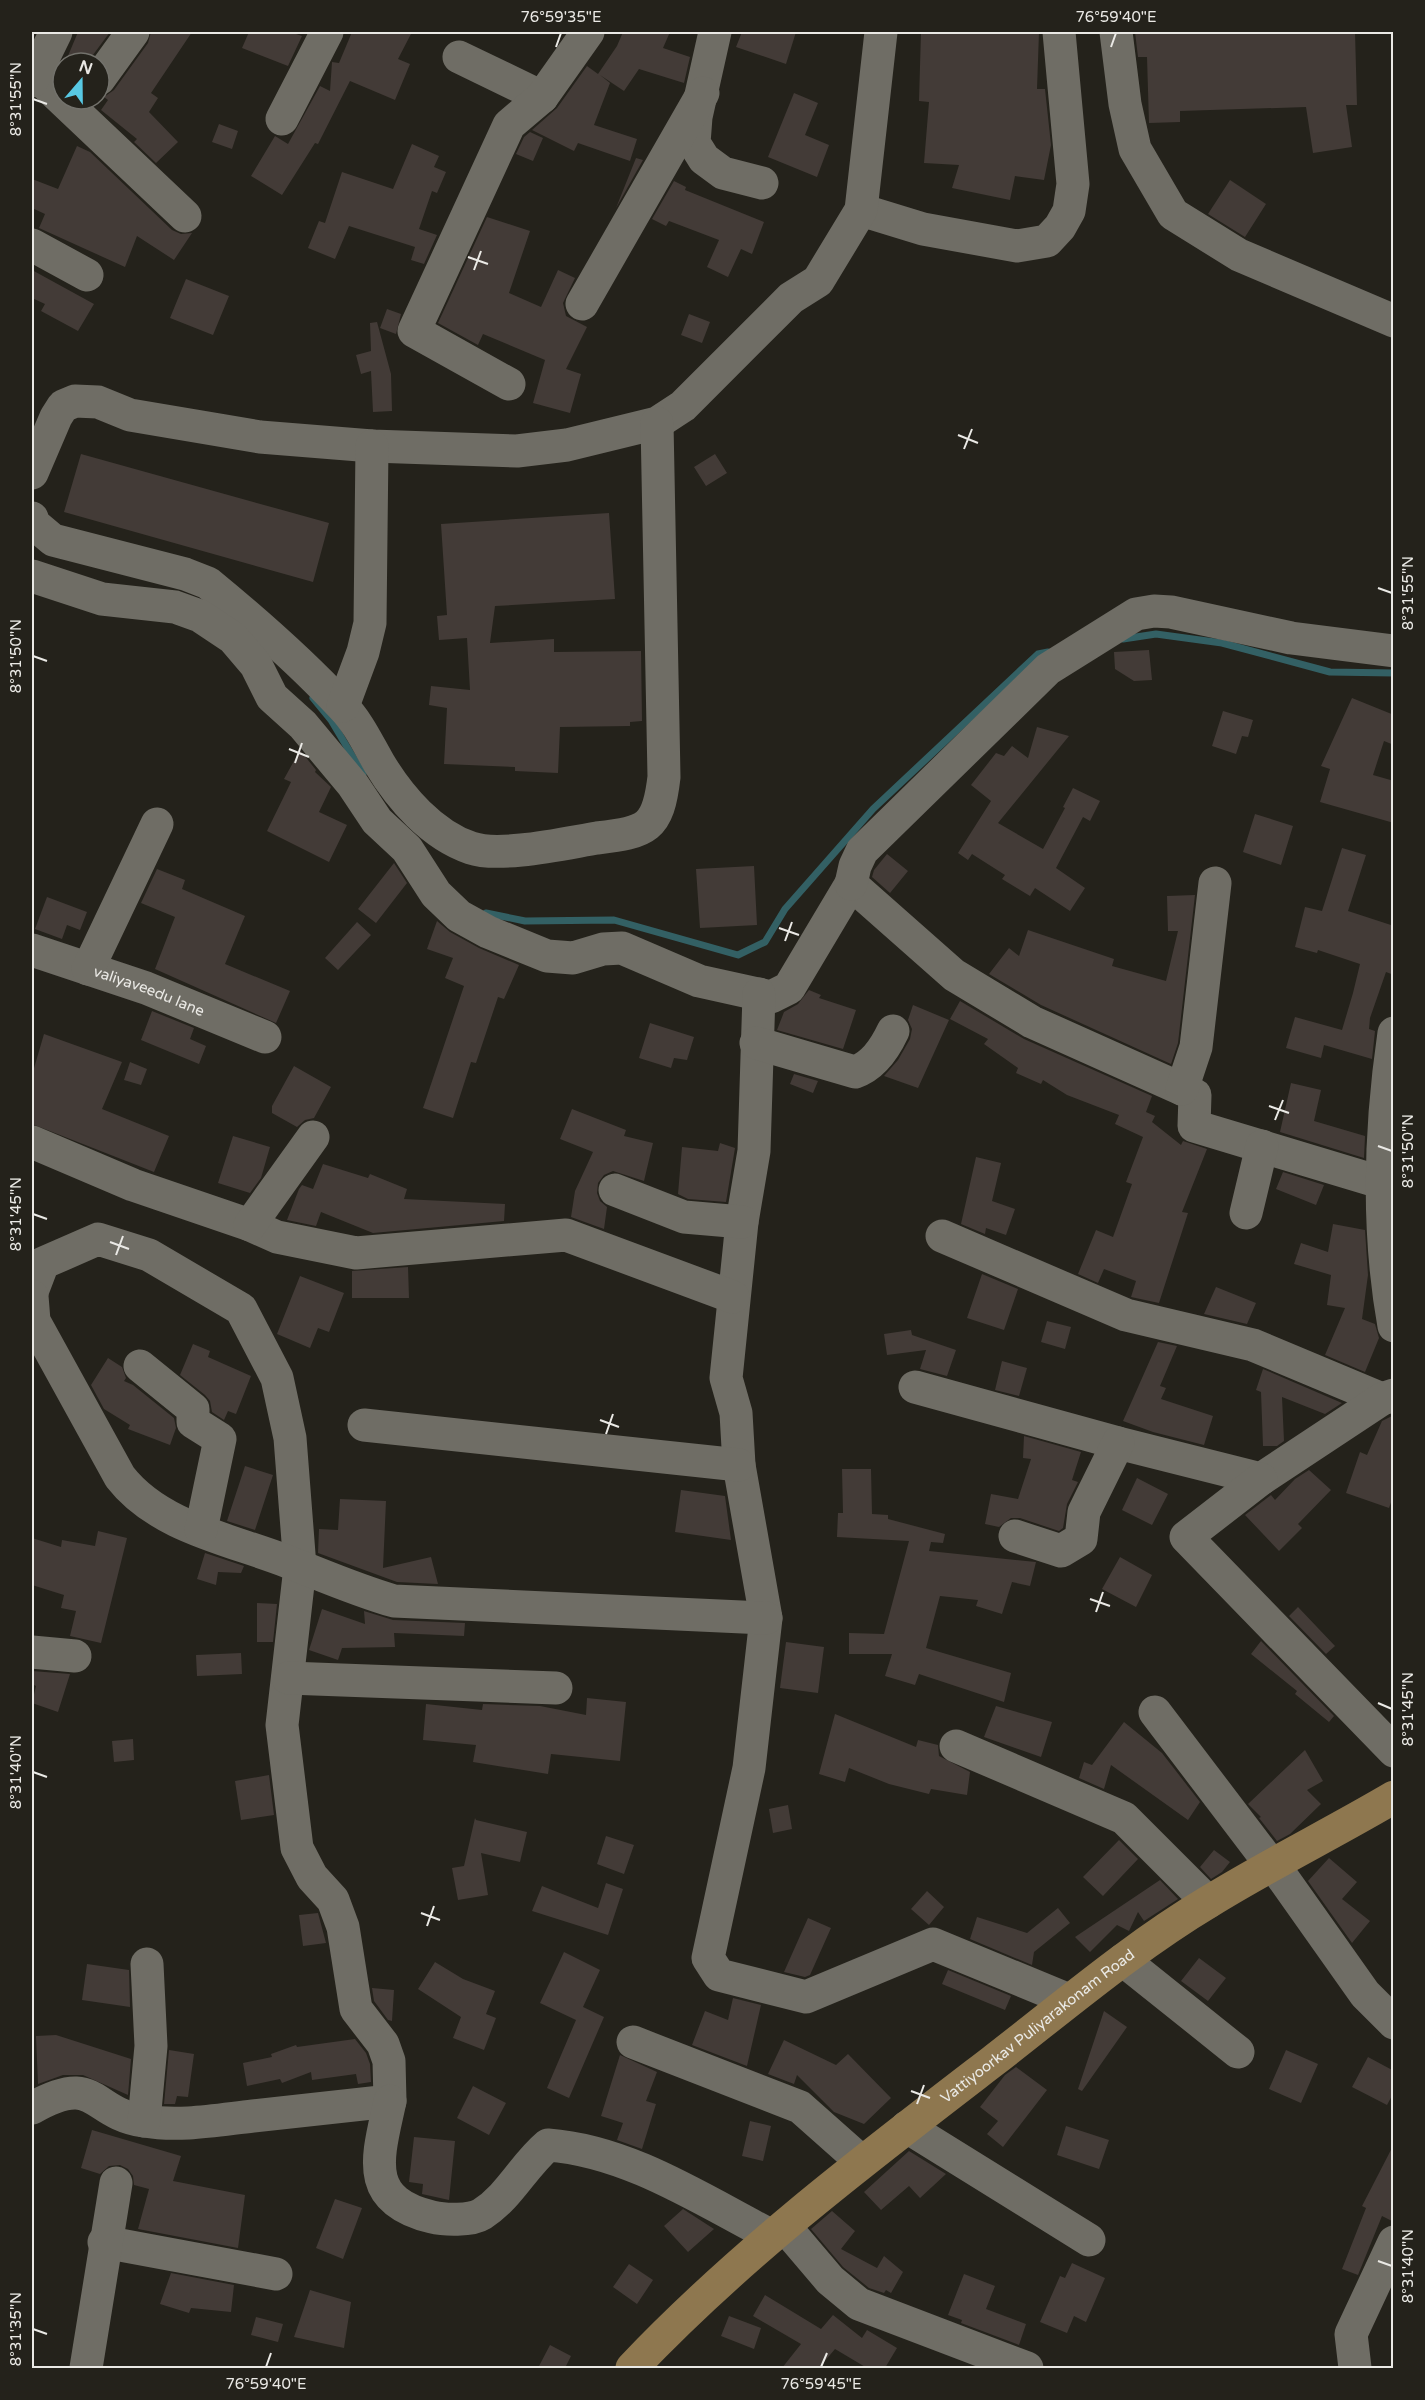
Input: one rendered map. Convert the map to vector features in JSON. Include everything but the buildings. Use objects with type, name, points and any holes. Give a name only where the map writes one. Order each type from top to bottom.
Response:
[{"type":"main road","name":"Vattiyoorkav Puliyarakonam Road","points":[[632,2368],[676,2323],[778,2231],[862,2162],[1069,2000],[1208,1902],[1394,1797]]},
{"type":"street","points":[[56,32],[33,77],[185,216]]},
{"type":"street","points":[[111,63],[133,32]]},
{"type":"street","points":[[282,119],[327,32]]},
{"type":"street","points":[[509,384],[414,332],[509,126],[543,97],[588,32]]},
{"type":"street","points":[[715,32],[696,117],[694,142],[704,159],[723,172],[762,183]]},
{"type":"street","points":[[32,473],[56,417],[63,406],[75,401],[98,402],[130,415],[260,437],[372,446],[517,451],[567,445],[657,423],[683,406],[791,298],[818,281],[861,210],[881,32]]},
{"type":"street","points":[[861,210],[923,229],[1017,246],[1047,241],[1060,227],[1069,211],[1073,184],[1059,32]]},
{"type":"street","points":[[1116,32],[1125,104],[1136,149],[1173,214],[1239,255],[1394,321]]},
{"type":"street","points":[[459,57],[543,97]]},
{"type":"street","points":[[582,304],[703,93]]},
{"type":"street","points":[[32,245],[87,275]]},
{"type":"street","points":[[32,518],[34,524],[53,540],[185,574],[208,583],[343,706],[381,766],[423,819],[472,849],[505,851],[626,834],[647,825],[661,808],[664,777],[657,423]]},
{"type":"street","points":[[343,706],[363,652],[370,623],[372,446]]},
{"type":"street","points":[[32,576],[102,599],[175,607],[200,616],[233,638],[256,665],[272,697],[303,725],[353,785],[377,821],[407,849],[436,894],[459,916],[515,945],[547,956],[573,958],[603,949],[622,948],[699,981],[771,997],[789,988],[851,885],[855,866],[862,851],[1048,669],[1136,614],[1154,611],[1172,612],[1291,638],[1394,651]]},
{"type":"street","points":[[88,969],[157,824]]},
{"type":"street","points":[[1182,1089],[1196,1047],[1215,883]]},
{"type":"street","points":[[851,885],[954,975],[1032,1022],[1195,1095],[1194,1126],[1262,1146],[1387,1173]]},
{"type":"street","name":"valiyaveedu lane","points":[[32,950],[146,988],[265,1037]]},
{"type":"street","points":[[759,994],[754,1151],[742,1222],[726,1378],[736,1413],[739,1465],[766,1618],[749,1768],[708,1958],[719,1975],[806,1997],[933,1944],[1069,2000]]},
{"type":"street","points":[[756,1043],[855,1072],[863,1069],[885,1047],[893,1032]]},
{"type":"street","points":[[1394,1034],[1385,1090],[1387,1173],[1383,1229],[1394,1326]]},
{"type":"street","points":[[250,1225],[313,1137]]},
{"type":"street","points":[[32,1142],[133,1185],[250,1225],[277,1237],[356,1254],[566,1235],[733,1297]]},
{"type":"street","points":[[1246,1213],[1262,1146]]},
{"type":"street","points":[[615,1190],[684,1217],[742,1222]]},
{"type":"street","points":[[942,1236],[1126,1315],[1253,1345],[1388,1397]]},
{"type":"street","points":[[766,1618],[394,1601],[355,1590],[300,1567],[201,1530],[151,1507],[133,1493],[120,1477],[34,1321],[32,1294],[43,1263],[98,1239],[149,1255],[241,1310],[277,1378],[290,1438],[300,1567],[282,1725],[297,1848],[312,1877],[333,1900],[343,1927],[356,2009],[383,2044],[389,2061],[390,2101],[380,2149],[380,2173],[385,2192],[399,2205],[420,2214],[441,2219],[479,2216],[504,2198],[538,2154],[548,2145],[572,2147],[636,2166],[778,2231],[859,2304],[1027,2368]]},
{"type":"street","points":[[140,1365],[193,1408],[193,1422],[220,1439],[201,1530]]},
{"type":"street","points":[[915,1387],[1118,1443],[1261,1479]]},
{"type":"street","points":[[1388,1397],[1261,1479],[1186,1537],[1394,1751]]},
{"type":"street","points":[[364,1425],[739,1465]]},
{"type":"street","points":[[1015,1536],[1061,1551],[1081,1539],[1084,1512],[1118,1443]]},
{"type":"street","points":[[32,1652],[75,1656]]},
{"type":"street","points":[[288,1678],[556,1688]]},
{"type":"street","points":[[1155,1712],[1272,1865],[1365,1994],[1394,2024]]},
{"type":"street","points":[[957,1746],[1124,1818],[1208,1902]]},
{"type":"street","points":[[1123,1960],[1238,2052]]},
{"type":"street","points":[[144,2121],[151,2046],[147,1964]]},
{"type":"street","points":[[633,2042],[800,2107],[862,2162]]},
{"type":"street","points":[[32,2108],[51,2097],[72,2092],[90,2094],[119,2115],[144,2121],[187,2124],[390,2101]]},
{"type":"street","points":[[907,2127],[1089,2240]]},
{"type":"street","points":[[86,2368],[104,2242],[116,2183]]},
{"type":"street","points":[[104,2242],[276,2274]]},
{"type":"street","points":[[1355,2368],[1351,2334],[1394,2242]]},
{"type":"waterway","points":[[1123,639],[1156,634],[1222,643],[1330,672],[1394,673]]},
{"type":"waterway","points":[[486,913],[525,921],[614,920],[738,955],[765,942],[785,909],[873,809],[1038,654],[1048,652]]},
{"type":"waterway","points":[[313,698],[331,720],[363,774]]}]
